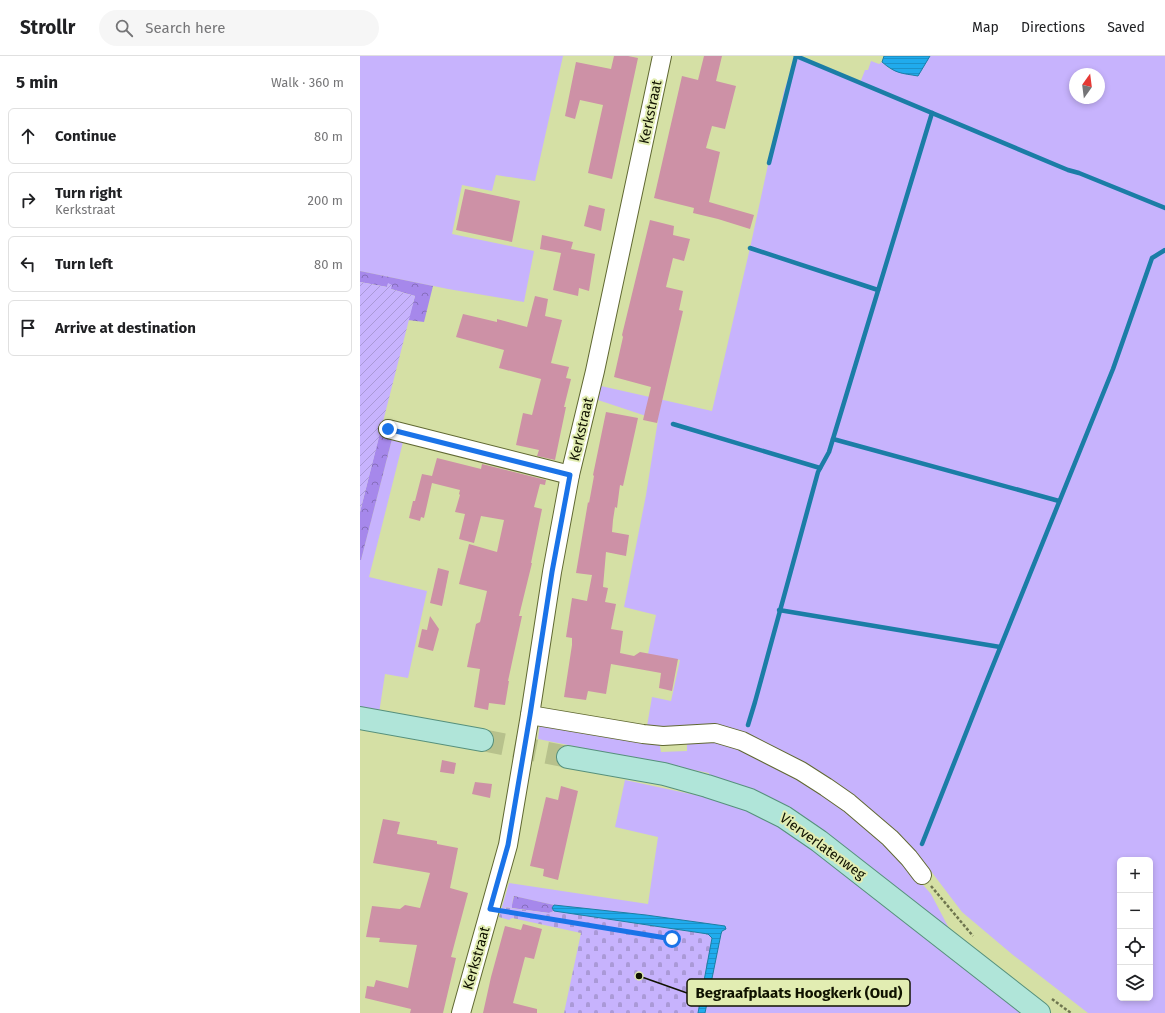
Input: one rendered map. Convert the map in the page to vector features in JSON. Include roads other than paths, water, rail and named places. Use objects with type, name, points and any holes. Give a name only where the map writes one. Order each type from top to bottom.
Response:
[{"type":"main road","points":[[360,718],[482,740]]},
{"type":"main road","name":"Vierverlatenweg","points":[[568,757],[664,774],[750,800],[784,817],[1046,1006]]},
{"type":"street","name":"Kerkstraat","points":[[461,1013],[508,845],[552,572],[570,475],[595,371],[662,56]]},
{"type":"street","points":[[388,429],[570,475]]},
{"type":"street","points":[[530,715],[643,734],[663,736],[715,734],[742,741],[801,771],[843,799],[890,838],[909,858],[922,875]]},
{"type":"water","points":[[884,56],[930,56],[918,76],[891,69],[882,62]]},
{"type":"water","points":[[554,905],[646,915],[725,926],[726,929],[722,931],[721,934],[705,1013],[698,1013],[712,938],[708,934],[554,911],[552,908]]},
{"type":"waterway","points":[[796,56],[1068,170],[1079,173],[1165,208]]},
{"type":"waterway","points":[[769,163],[796,56]]},
{"type":"waterway","points":[[748,725],[818,472],[829,452],[932,113]]},
{"type":"waterway","points":[[750,248],[878,290]]},
{"type":"waterway","points":[[922,844],[1113,369],[1152,258],[1165,250]]},
{"type":"waterway","points":[[673,424],[820,468]]},
{"type":"waterway","points":[[833,439],[1059,501]]},
{"type":"waterway","points":[[779,610],[1000,647]]},
{"type":"tunnel","points":[[482,740],[568,757]]},
{"type":"place","name":"Begraafplaats Hoogkerk (Oud)","points":[[639,976]]}]
